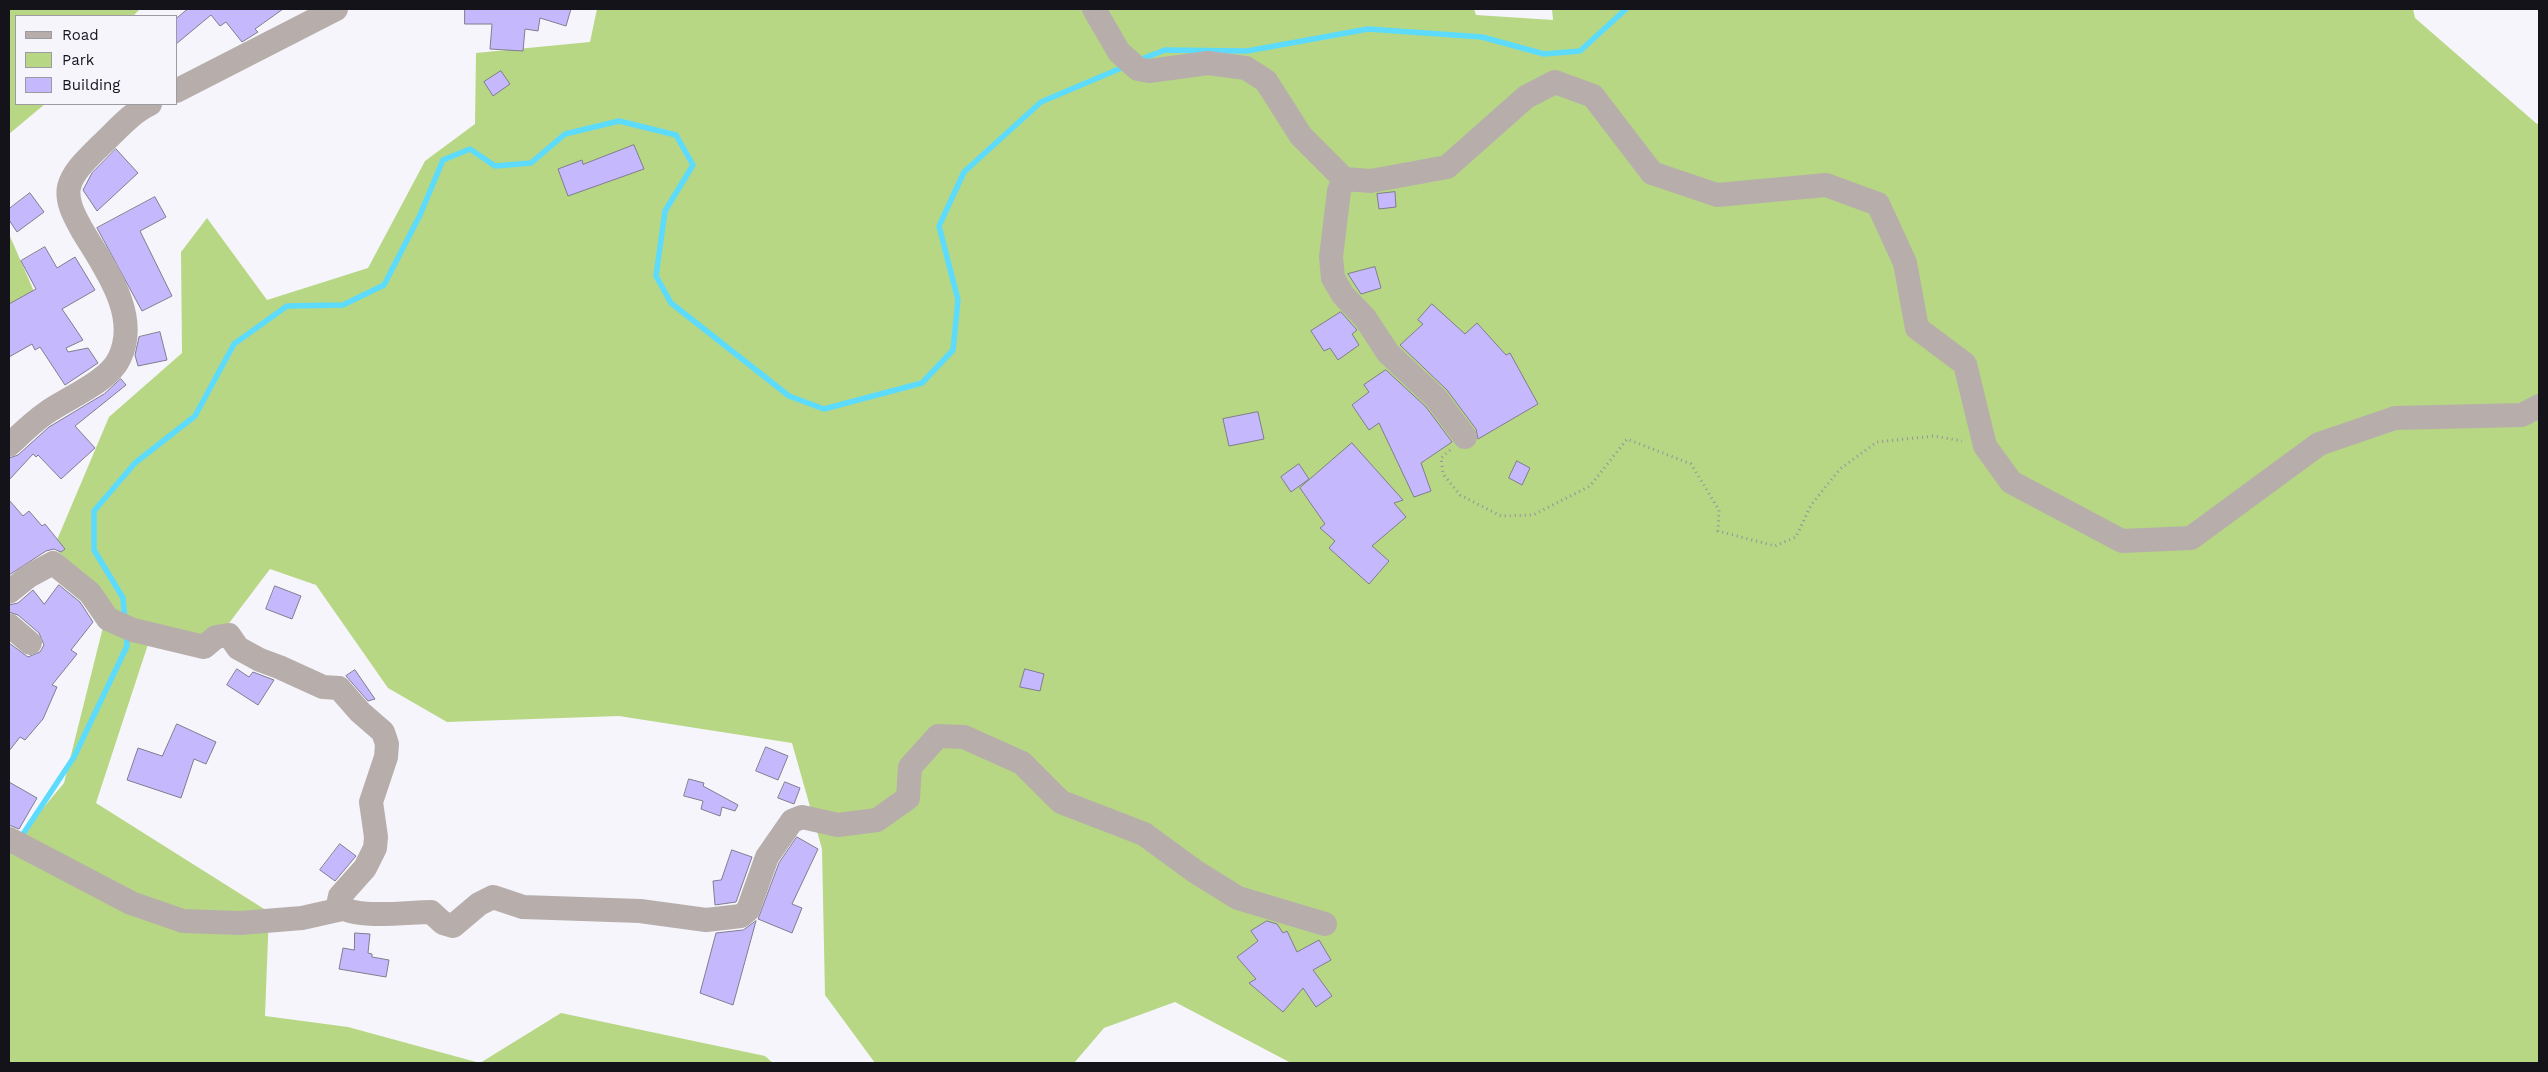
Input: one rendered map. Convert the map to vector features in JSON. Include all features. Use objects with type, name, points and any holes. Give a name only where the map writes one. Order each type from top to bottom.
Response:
[{"type":"street","points":[[178,90],[336,9]]},
{"type":"street","points":[[1094,9],[1119,52],[1138,69],[1148,71],[1208,63],[1246,68],[1266,81],[1301,136],[1344,180],[1372,181],[1447,166],[1526,98],[1556,82],[1593,96],[1652,173],[1716,194],[1826,186],[1878,204],[1905,263],[1917,328],[1965,364],[1985,446],[2011,482],[2122,540],[2191,538],[2319,444],[2394,418],[2522,416],[2539,406]]},
{"type":"street","points":[[9,445],[44,414],[99,380],[114,368],[120,358],[127,332],[123,310],[111,279],[73,213],[69,189],[74,175],[95,151],[138,110],[148,105]]},
{"type":"street","points":[[1344,180],[1339,191],[1331,256],[1333,278],[1343,295],[1365,318],[1388,352],[1436,398],[1465,437]]},
{"type":"street","points":[[9,592],[29,576],[54,563],[90,593],[108,619],[133,630],[204,647],[216,637],[229,636],[238,648],[260,660],[279,666],[323,688],[339,688],[360,712],[383,732],[387,744],[386,757],[371,802],[376,837],[375,848],[364,868],[340,896],[338,905],[342,909]]},
{"type":"street","points":[[9,625],[30,643]]},
{"type":"street","points":[[11,840],[130,903],[183,921],[240,923],[302,918],[342,909],[359,914],[431,912],[443,923],[454,926],[479,904],[493,897],[523,907],[640,911],[706,920],[741,916],[748,910],[767,856],[792,821],[802,817],[838,825],[877,820],[908,798],[910,766],[938,736],[964,737],[1022,763],[1061,802],[1144,834],[1196,872],[1238,898],[1325,924]]},
{"type":"path","points":[[1465,437],[1442,458],[1443,474],[1460,495],[1501,516],[1534,515],[1590,486],[1627,439],[1691,464],[1719,510],[1718,531],[1775,546],[1796,537],[1811,505],[1840,469],[1877,442],[1934,436],[1985,446]]},
{"type":"green space","points":[[9,9],[140,9],[134,15],[15,15],[15,105],[44,105],[9,134]]},
{"type":"green space","points":[[597,9],[1474,9],[1476,15],[1553,20],[1552,9],[2413,9],[2415,18],[2537,124],[2539,123],[2539,1063],[1291,1063],[1175,1002],[1104,1028],[1074,1063],[875,1063],[825,995],[822,849],[792,743],[619,716],[447,722],[388,688],[316,585],[270,569],[214,643],[154,626],[96,803],[269,912],[265,1016],[348,1027],[480,1063],[9,1063],[9,849],[64,783],[109,603],[54,547],[109,417],[182,353],[181,252],[207,218],[267,300],[368,268],[425,161],[475,124],[476,53],[590,42]]},
{"type":"green space","points":[[9,234],[36,296],[9,311]]},
{"type":"green space","points":[[561,1013],[765,1056],[773,1063],[480,1063]]},
{"type":"building","points":[[188,9],[283,9],[255,29],[258,32],[242,42],[226,22],[220,26],[211,15],[178,42],[178,17]]},
{"type":"building","points":[[465,9],[571,9],[566,26],[540,18],[538,31],[525,29],[523,51],[490,49],[492,24],[465,24]]},
{"type":"building","points":[[501,71],[510,84],[493,96],[484,82]]},
{"type":"building","points":[[634,145],[644,169],[568,196],[558,169],[582,160],[583,164]]},
{"type":"building","points":[[116,149],[138,173],[97,211],[83,190],[92,173]]},
{"type":"building","points":[[1395,192],[1396,207],[1379,209],[1377,194]]},
{"type":"building","points":[[30,193],[44,212],[17,232],[9,220],[9,209]]},
{"type":"building","points":[[155,197],[166,217],[140,231],[172,296],[142,311],[97,228]]},
{"type":"building","points":[[45,247],[57,268],[75,257],[95,290],[62,309],[83,340],[66,348],[68,352],[88,348],[98,363],[65,385],[40,347],[35,350],[32,344],[9,357],[9,304],[36,289],[21,261]]},
{"type":"building","points":[[1375,267],[1381,288],[1361,294],[1348,274]]},
{"type":"building","points":[[1432,304],[1465,334],[1477,323],[1506,355],[1510,353],[1538,404],[1478,439],[1476,429],[1447,390],[1400,345],[1423,324],[1418,320]]},
{"type":"building","points":[[1341,312],[1357,330],[1352,334],[1359,345],[1338,360],[1330,348],[1324,351],[1311,331]]},
{"type":"building","points":[[160,332],[167,360],[138,366],[135,355],[139,337]]},
{"type":"building","points":[[1386,370],[1426,407],[1452,442],[1421,463],[1431,491],[1414,497],[1379,423],[1369,430],[1352,405],[1369,392],[1364,385]]},
{"type":"building","points":[[121,379],[126,385],[75,426],[95,448],[61,479],[38,455],[36,457],[33,454],[9,480],[9,458],[18,455],[49,427],[104,394]]},
{"type":"building","points":[[1258,412],[1264,439],[1229,446],[1223,419]]},
{"type":"building","points":[[1352,443],[1403,500],[1394,503],[1406,517],[1372,546],[1389,561],[1369,584],[1329,548],[1335,541],[1320,528],[1325,524],[1300,488]]},
{"type":"building","points":[[1517,461],[1530,468],[1522,485],[1509,478]]},
{"type":"building","points":[[1299,464],[1309,479],[1291,492],[1281,477]]},
{"type":"building","points":[[9,500],[23,516],[29,511],[42,526],[45,524],[65,549],[61,552],[54,549],[46,551],[9,575]]},
{"type":"building","points":[[59,585],[80,602],[93,622],[71,650],[77,654],[52,685],[57,687],[43,719],[25,740],[20,737],[9,751],[9,643],[28,657],[40,652],[44,645],[39,633],[18,615],[9,612],[9,605],[18,603],[33,590],[44,604]]},
{"type":"building","points":[[275,586],[301,596],[292,619],[266,609]]},
{"type":"building","points":[[237,669],[249,677],[253,672],[274,680],[258,705],[227,685]]},
{"type":"building","points":[[1025,669],[1044,674],[1040,691],[1020,687]]},
{"type":"building","points":[[355,670],[375,699],[368,701],[346,676]]},
{"type":"building","points":[[177,724],[216,742],[206,764],[194,759],[181,798],[127,780],[138,748],[162,756]]},
{"type":"building","points":[[766,747],[788,756],[778,780],[756,771]]},
{"type":"building","points":[[689,779],[704,783],[703,786],[738,805],[735,811],[722,807],[720,816],[701,809],[703,801],[684,796]]},
{"type":"building","points":[[9,782],[37,798],[19,829],[9,825]]},
{"type":"building","points":[[785,782],[800,788],[794,804],[778,798]]},
{"type":"building","points":[[797,837],[818,849],[792,904],[802,908],[792,933],[758,919],[779,863]]},
{"type":"building","points":[[340,844],[356,856],[335,881],[320,870]]},
{"type":"building","points":[[732,850],[752,857],[736,902],[715,905],[713,881],[721,880]]},
{"type":"building","points":[[756,921],[733,1005],[700,993],[716,933],[743,930]]},
{"type":"building","points":[[1267,921],[1277,924],[1283,933],[1287,931],[1297,952],[1319,940],[1331,960],[1313,970],[1332,996],[1316,1007],[1303,988],[1283,1012],[1249,983],[1256,979],[1237,957],[1258,941],[1251,931]]},
{"type":"building","points":[[355,933],[370,934],[368,953],[372,954],[372,957],[389,960],[386,977],[339,969],[343,948],[354,950]]},
{"type":"waterway","points":[[1139,60],[1165,50],[1247,51],[1368,29],[1482,37],[1544,54],[1580,51],[1626,9]]},
{"type":"waterway","points":[[125,621],[123,598],[94,550],[94,511],[135,463],[195,416],[234,344],[287,306],[343,305],[384,285],[420,215],[443,160],[470,149],[495,166],[531,163],[565,134],[619,121],[676,135],[693,165],[665,211],[656,276],[671,303],[789,396],[824,409],[922,383],[953,350],[958,300],[939,226],[964,172],[1041,102],[1126,66]]},
{"type":"waterway","points":[[19,840],[74,757],[127,646],[126,633]]}]
